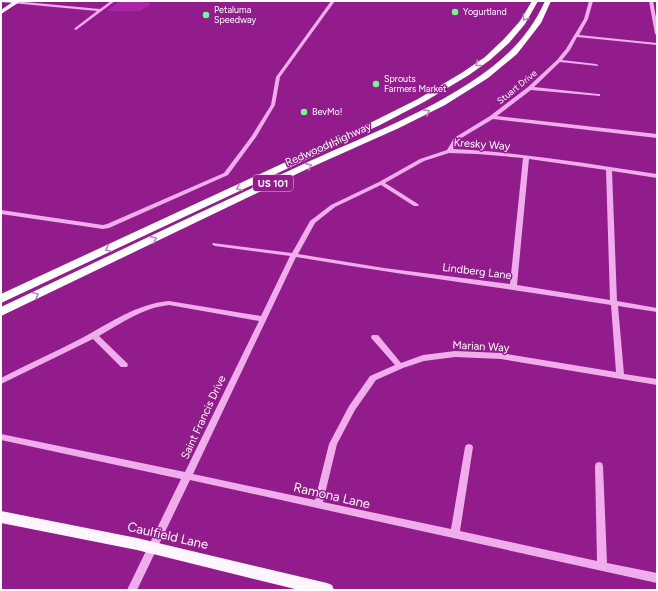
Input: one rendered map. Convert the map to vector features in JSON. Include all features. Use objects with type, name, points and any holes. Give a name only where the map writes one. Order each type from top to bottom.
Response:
[{"type":"highway","points":[[512,33],[513,23],[527,1]]},
{"type":"highway","name":"Redwood Highway","points":[[1,299],[436,94],[493,53],[527,16],[535,1]]},
{"type":"highway","name":"Redwood Highway","points":[[1,312],[297,171],[415,118],[450,99],[486,76],[511,56],[536,27],[548,1]]},
{"type":"highway","points":[[536,27],[542,25],[545,21],[555,1]]},
{"type":"main road","points":[[1,12],[17,2]]},
{"type":"main road","name":"Caulfield Lane","points":[[1,517],[154,548],[327,590]]},
{"type":"street","points":[[1,1],[100,10]]},
{"type":"street","points":[[76,29],[113,1]]},
{"type":"street","points":[[1,212],[103,227],[109,226],[226,174],[253,138],[273,105],[278,77],[333,1]]},
{"type":"street","name":"Stuart Drive","points":[[449,151],[456,139],[492,117],[530,88],[559,61],[577,36],[586,19],[591,1]]},
{"type":"street","points":[[651,1],[657,34]]},
{"type":"street","points":[[577,36],[657,44]]},
{"type":"street","points":[[559,61],[596,65]]},
{"type":"street","points":[[530,88],[598,95]]},
{"type":"street","points":[[492,117],[657,136]]},
{"type":"street","name":"Kresky Way","points":[[294,255],[312,222],[333,206],[381,183],[422,160],[449,151],[526,157],[657,176]]},
{"type":"street","points":[[513,287],[526,157]]},
{"type":"street","points":[[609,170],[614,303],[620,376]]},
{"type":"street","points":[[381,183],[416,205]]},
{"type":"street","name":"Lindberg Lane","points":[[215,244],[384,270],[513,287],[657,310]]},
{"type":"street","name":"Saint Francis Drive","points":[[132,590],[154,548],[294,255]]},
{"type":"street","points":[[1,381],[94,335],[139,309],[156,304],[169,303],[263,319]]},
{"type":"street","points":[[94,335],[124,365]]},
{"type":"street","points":[[375,337],[400,366]]},
{"type":"street","name":"Marian Way","points":[[318,505],[333,444],[352,408],[373,378],[400,366],[423,358],[455,354],[501,356],[657,382]]},
{"type":"street","name":"Ramona Lane","points":[[1,437],[657,578]]},
{"type":"street","points":[[455,535],[469,446]]},
{"type":"street","points":[[599,466],[602,566]]},
{"type":"shaded area","points":[[120,1],[151,1],[148,3],[152,4],[140,11],[107,11]]},
{"type":"place","name":"Yogurtland","points":[[455,12]]},
{"type":"place","name":"Petaluma Speedway","points":[[206,15]]},
{"type":"place","name":"Sprouts Farmers Market","points":[[376,84]]},
{"type":"place","name":"BevMo!","points":[[304,112]]}]
